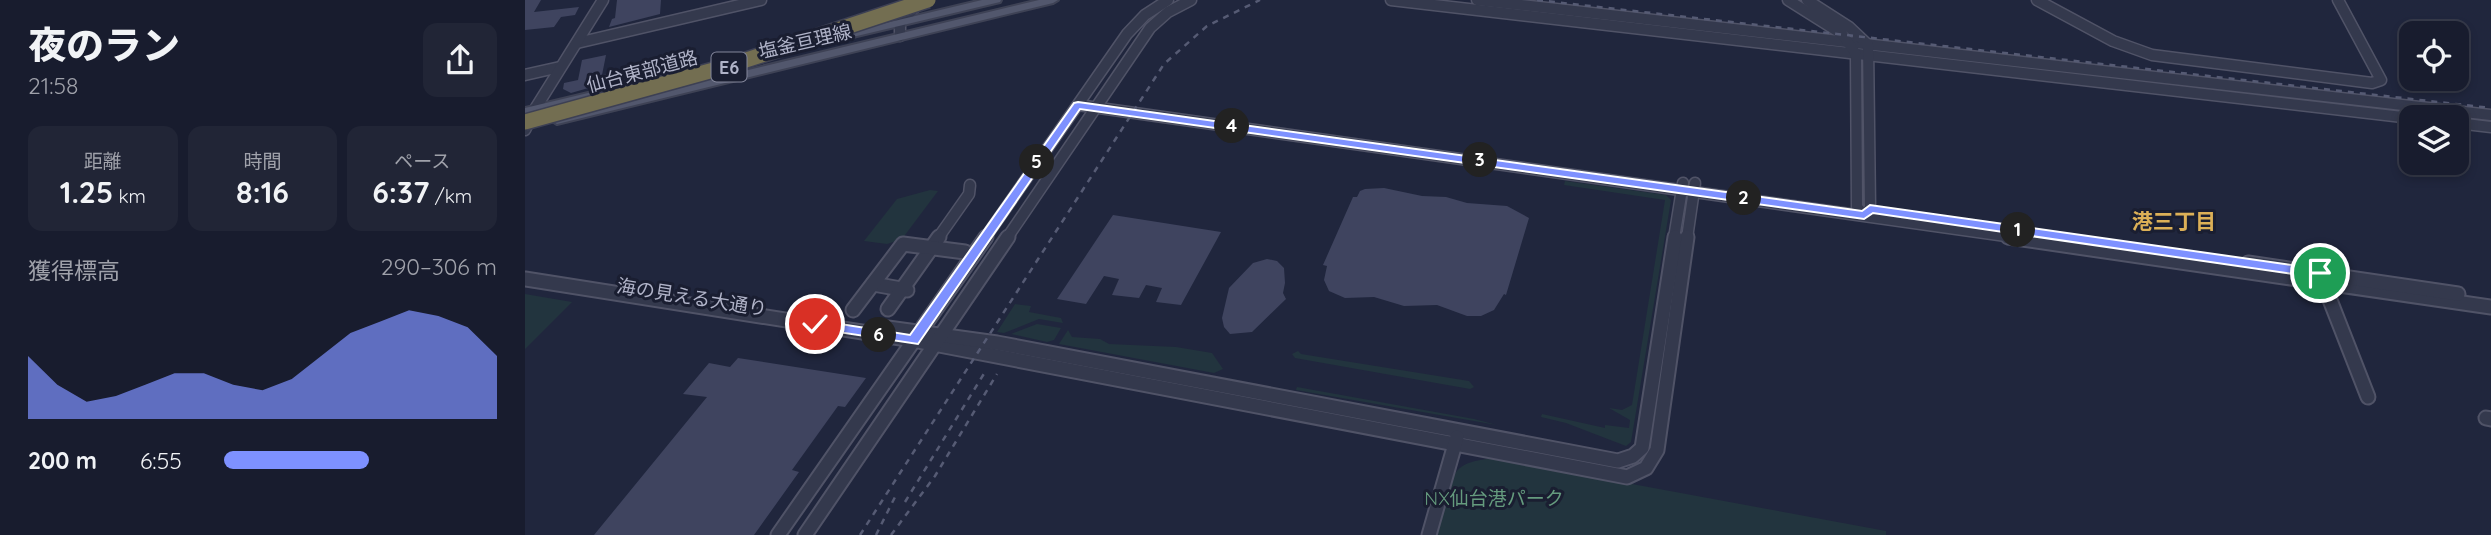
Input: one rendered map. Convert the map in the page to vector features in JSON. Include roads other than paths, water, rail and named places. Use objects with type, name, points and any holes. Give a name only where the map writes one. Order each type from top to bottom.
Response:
[{"type":"highway","name":"仙台東部道路","points":[[527,120],[728,61],[911,0]]},
{"type":"highway","name":"仙台東部道路","points":[[527,120],[752,60],[928,0]]},
{"type":"main road","name":"塩釜亘理線","points":[[527,120],[996,0]]},
{"type":"main road","name":"塩釜亘理線","points":[[527,120],[1053,0]]},
{"type":"street","points":[[527,120],[603,0]]},
{"type":"street","points":[[577,43],[722,5],[761,0]]},
{"type":"street","points":[[900,36],[900,23],[922,0]]},
{"type":"street","points":[[778,535],[1135,24],[1168,0]]},
{"type":"street","points":[[805,535],[1150,28],[1168,12],[1191,0]]},
{"type":"street","points":[[1391,0],[1856,54],[1869,50],[2491,116]]},
{"type":"street","points":[[1477,0],[1851,43]]},
{"type":"street","points":[[1788,0],[1851,43],[1869,50],[2399,116]]},
{"type":"street","points":[[1807,0],[1849,27],[1869,50],[1864,210]]},
{"type":"street","points":[[2037,0],[2113,41],[2152,55],[2359,81],[2372,82],[2381,79],[2338,0]]},
{"type":"street","points":[[1851,43],[1856,54],[1864,210]]},
{"type":"street","points":[[525,75],[560,68]]},
{"type":"street","points":[[1080,101],[1864,210],[2322,278],[2491,307]]},
{"type":"street","points":[[2469,124],[2491,127]]},
{"type":"street","points":[[888,309],[969,194],[970,185]]},
{"type":"street","points":[[525,279],[916,336],[1457,437],[1627,477],[1638,474],[1651,464],[1657,450],[1688,186]]},
{"type":"street","points":[[853,310],[903,244],[965,252]]},
{"type":"street","name":"海の見える大通り","points":[[525,271],[916,336]]},
{"type":"street","points":[[2322,278],[2491,299]]},
{"type":"street","points":[[2322,278],[2368,397]]},
{"type":"street","points":[[873,284],[904,289]]},
{"type":"street","points":[[1429,535],[1457,437]]},
{"type":"railway","points":[[860,535],[1164,64],[1207,26],[1260,0]]},
{"type":"railway","points":[[1537,0],[2491,108]]},
{"type":"railway","points":[[905,502],[985,372]]},
{"type":"railway","points":[[891,535],[935,476],[997,374]]},
{"type":"railway","points":[[876,535],[895,497]]},
{"type":"district","name":"港三丁目","points":[[2174,221]]},
{"type":"park label","name":"NX仙台港パーク","points":[[1494,498]]}]
